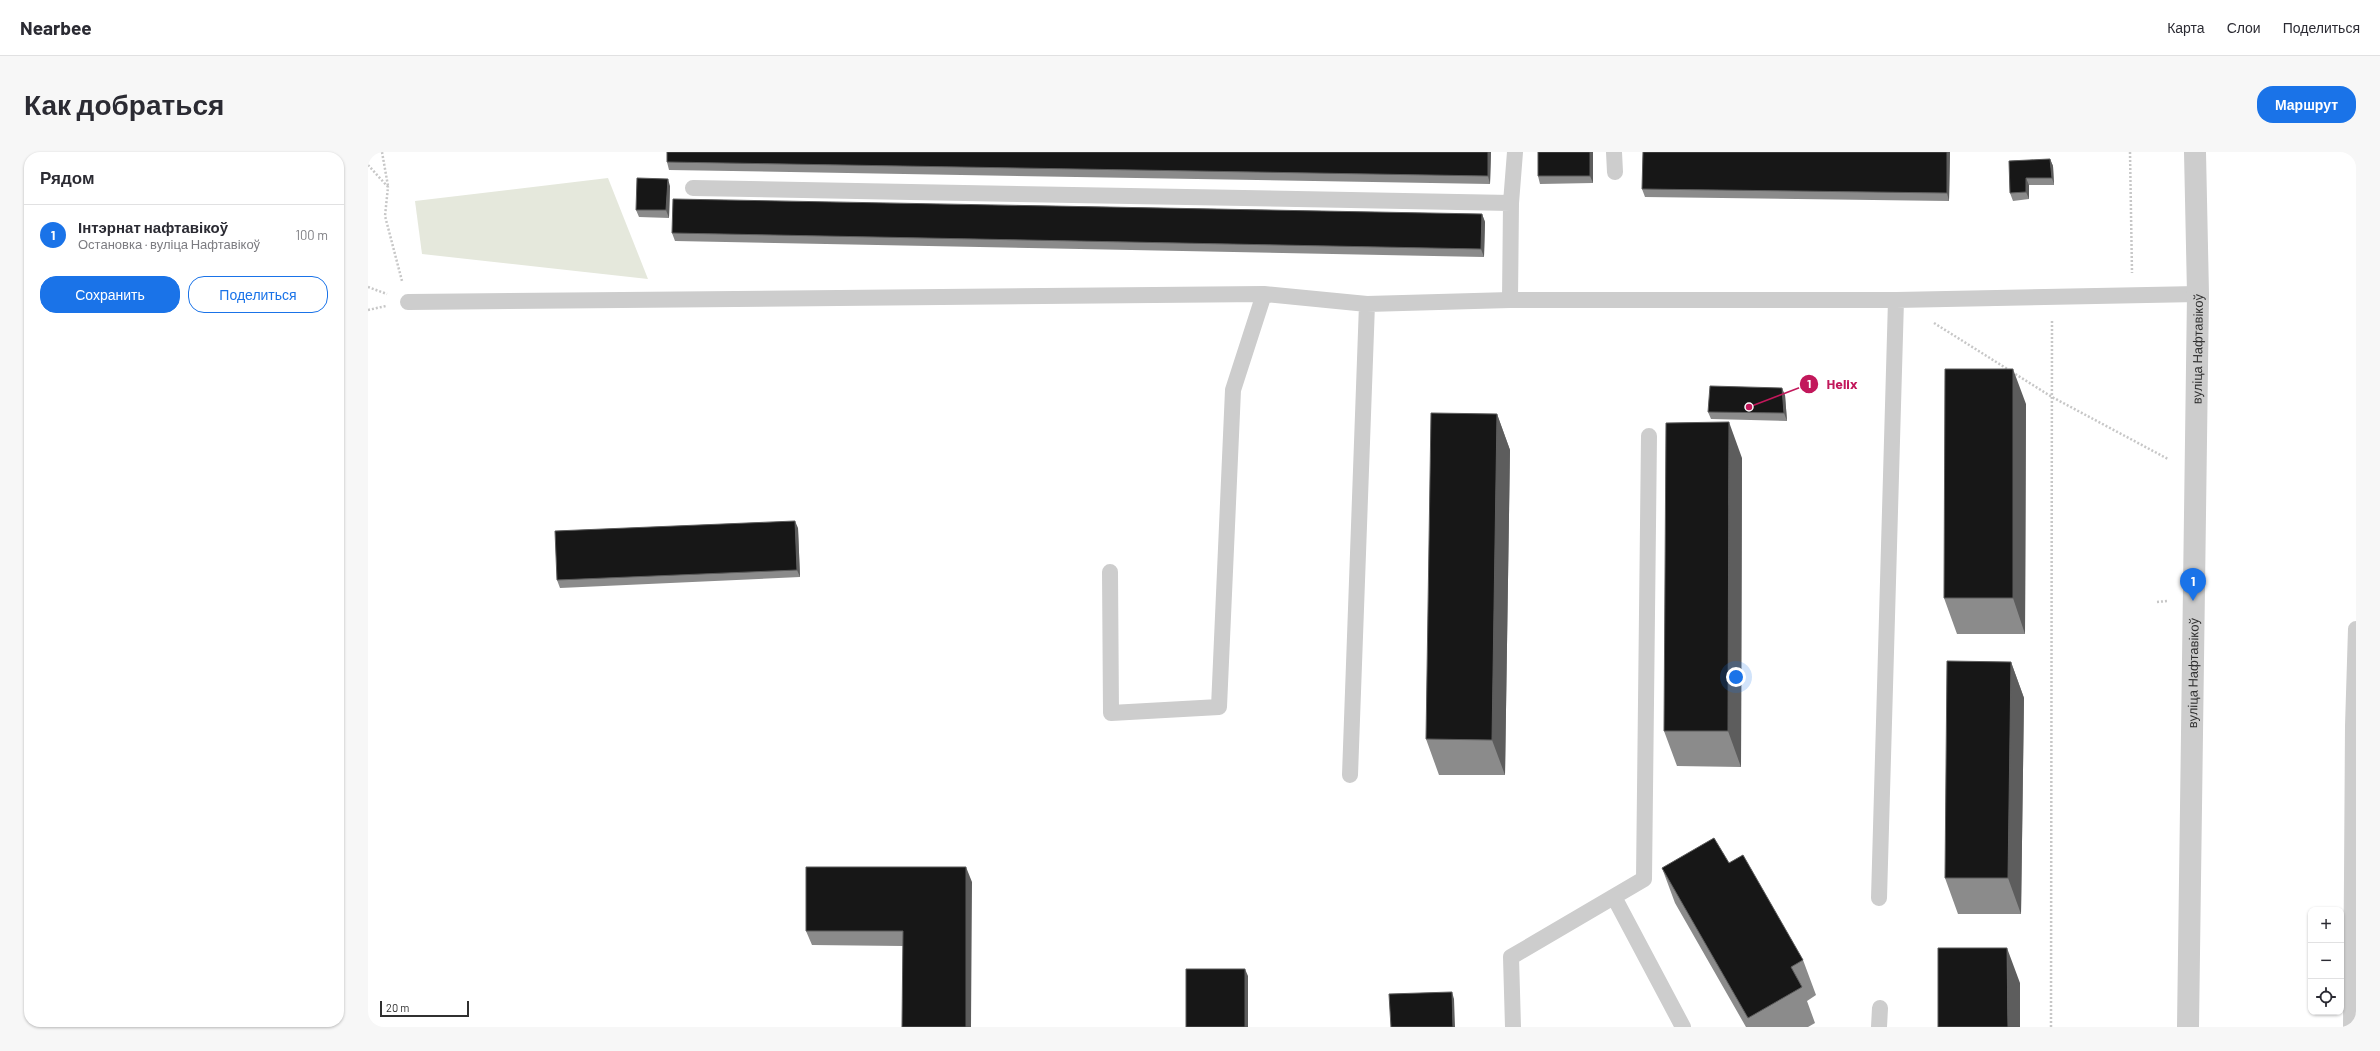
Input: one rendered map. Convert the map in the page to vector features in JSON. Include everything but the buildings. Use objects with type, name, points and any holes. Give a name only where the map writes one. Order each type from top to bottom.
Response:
[{"type":"street","name":"вуліца Нафтавікоў","points":[[2188,1027],[2198,294],[2196,152]]},
{"type":"lane","points":[[1510,300],[1511,203],[1515,152]]},
{"type":"lane","points":[[1614,152],[1615,172]]},
{"type":"lane","points":[[693,188],[1511,203]]},
{"type":"lane","points":[[408,302],[1264,294],[1367,304],[1510,300],[1896,300],[2198,294]]},
{"type":"lane","points":[[1110,572],[1111,713],[1219,707],[1233,390],[1264,294]]},
{"type":"lane","points":[[1879,898],[1896,300]]},
{"type":"lane","points":[[1350,774],[1367,304]]},
{"type":"lane","points":[[1513,1027],[1511,957],[1644,879],[1649,436]]},
{"type":"lane","points":[[2351,1027],[2356,628]]},
{"type":"lane","points":[[1614,897],[1683,1027]]},
{"type":"lane","points":[[1879,1027],[1880,1008]]},
{"type":"path","points":[[382,152],[388,186],[385,216],[408,302]]},
{"type":"path","points":[[2130,152],[2132,296]]},
{"type":"path","points":[[368,165],[388,186]]},
{"type":"path","points":[[2051,1027],[2052,297]]},
{"type":"path","points":[[1930,321],[2052,397],[2195,473]]},
{"type":"shaded area","points":[[608,178],[648,279],[422,254],[415,201]]},
{"type":"place","name":"Helix","points":[[1749,407]]},
{"type":"place","name":"Інтэрнат нафтавікоў","points":[[2193,601]]}]
